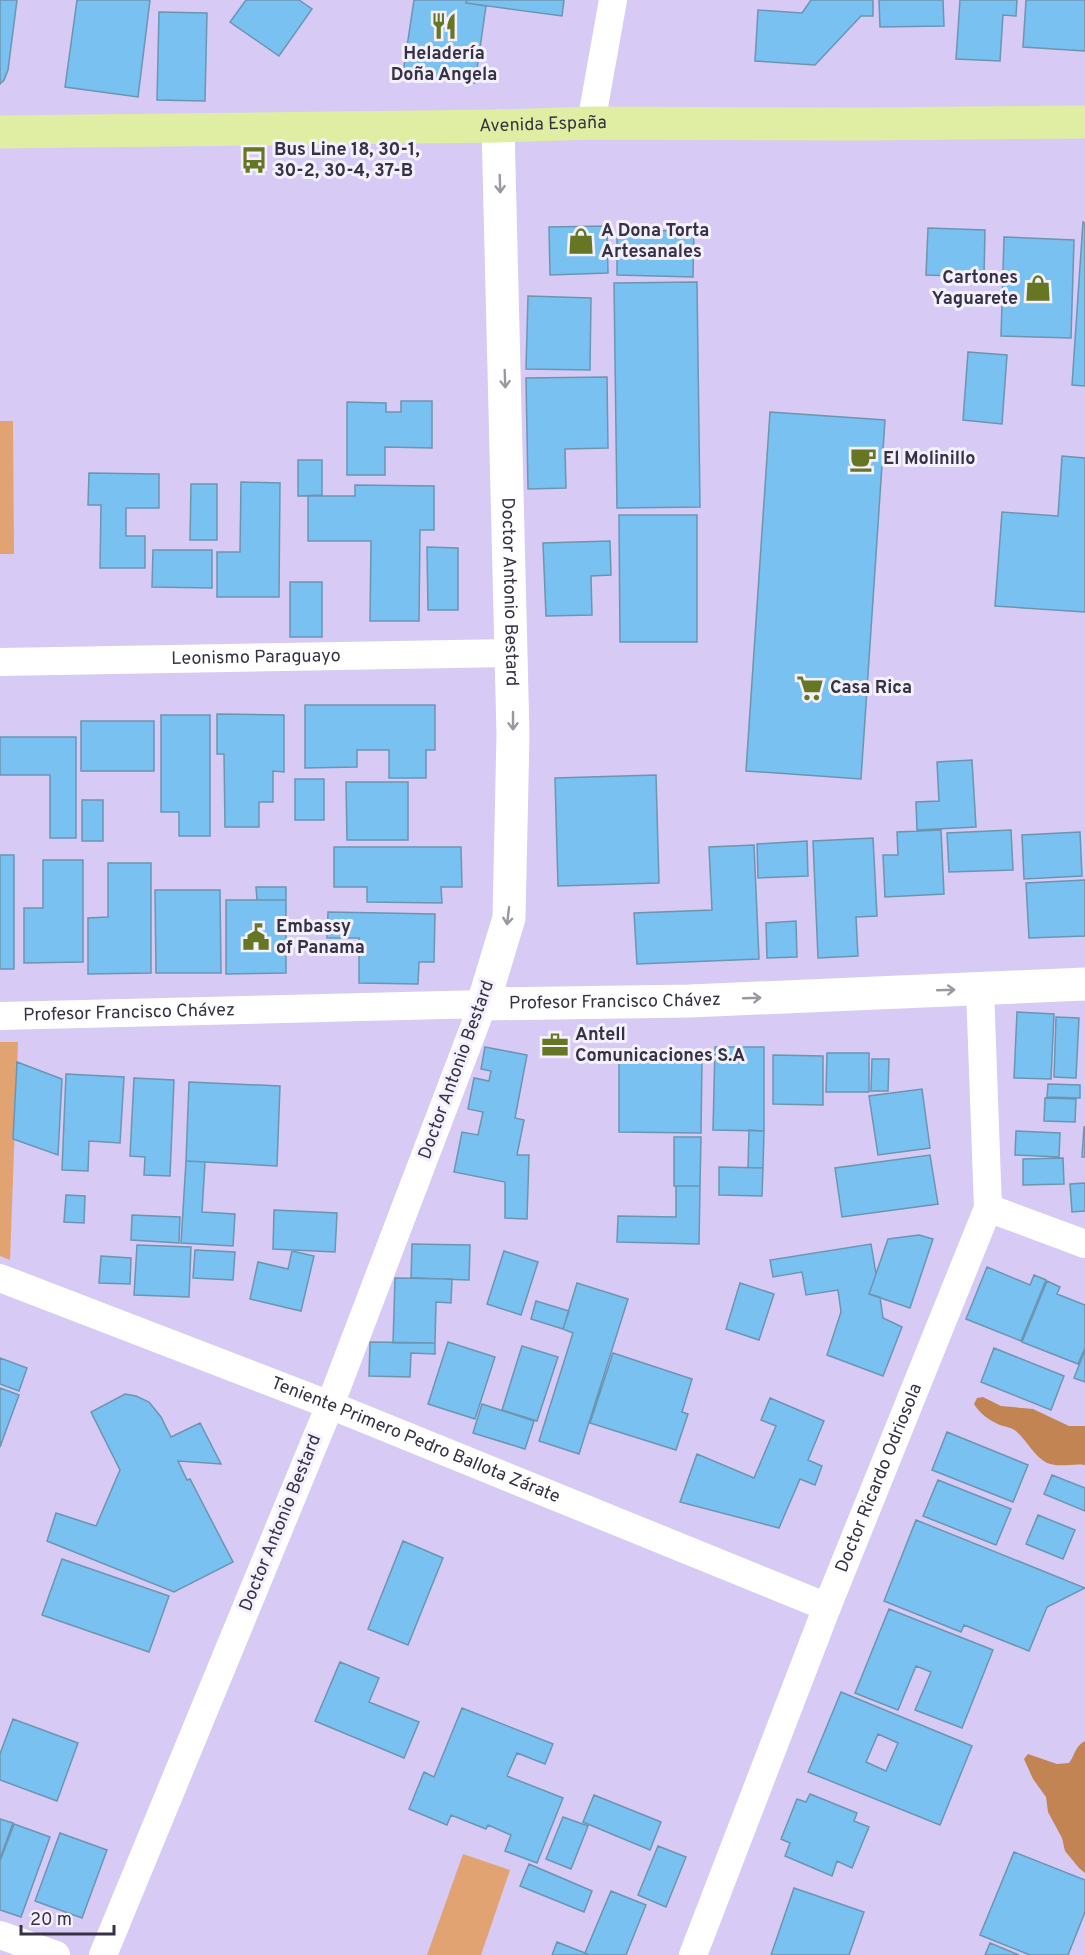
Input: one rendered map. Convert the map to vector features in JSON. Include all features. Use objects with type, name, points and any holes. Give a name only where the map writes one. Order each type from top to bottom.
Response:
[{"type":"main road","name":"Avenida España","points":[[0,132],[591,123],[1085,122]]},
{"type":"street","points":[[591,123],[613,0]]},
{"type":"street","name":"Doctor Antonio Bestard","points":[[103,1955],[330,1405],[483,1004],[509,918],[513,735],[512,653],[498,126]]},
{"type":"street","name":"Leonismo Paraguayo","points":[[0,662],[512,653]]},
{"type":"street","name":"Profesor Francisco Chávez","points":[[0,1016],[690,1001],[1085,984]]},
{"type":"street","name":"Doctor Ricardo Odriosola","points":[[693,1955],[827,1607],[988,1208],[980,989]]},
{"type":"street","points":[[988,1208],[1085,1245]]},
{"type":"street","name":"Teniente Primero Pedro Ballota Zárate","points":[[0,1278],[330,1405],[827,1607]]},
{"type":"street","points":[[0,1935],[56,1955]]},
{"type":"shaded area","points":[[0,421],[13,421],[14,554],[0,554]]},
{"type":"shaded area","points":[[0,1042],[18,1042],[10,1260],[0,1256]]},
{"type":"shaded area","points":[[983,1397],[1001,1406],[1033,1409],[1069,1426],[1085,1426],[1085,1465],[1047,1463],[1017,1432],[992,1421],[979,1411],[974,1404],[977,1398]]},
{"type":"shaded area","points":[[1085,1741],[1085,1873],[1065,1851],[1062,1838],[1048,1812],[1046,1797],[1033,1779],[1024,1759],[1028,1754],[1057,1764],[1069,1763],[1077,1748]]},
{"type":"shaded area","points":[[463,1854],[510,1870],[481,1955],[427,1955]]},
{"type":"building","points":[[0,0],[17,0],[8,70],[0,84]]},
{"type":"building","points":[[77,0],[150,0],[138,97],[65,87]]},
{"type":"building","points":[[246,0],[299,0],[312,9],[279,56],[230,22]]},
{"type":"building","points":[[414,0],[467,0],[466,3],[486,6],[475,83],[403,73]]},
{"type":"building","points":[[467,0],[564,0],[562,16],[466,3]]},
{"type":"building","points":[[811,0],[873,0],[873,16],[861,16],[815,65],[755,61],[758,10],[802,13]]},
{"type":"building","points":[[879,0],[943,0],[944,26],[880,27]]},
{"type":"building","points":[[960,0],[1017,0],[1016,16],[1003,15],[1000,61],[956,59]]},
{"type":"building","points":[[1026,0],[1085,0],[1085,51],[1023,47]]},
{"type":"building","points":[[159,12],[207,13],[205,101],[157,100]]},
{"type":"building","points":[[1083,222],[1085,223],[1085,386],[1072,385]]},
{"type":"building","points":[[607,226],[608,273],[550,275],[549,227]]},
{"type":"building","points":[[928,228],[985,230],[984,277],[926,275]]},
{"type":"building","points":[[617,230],[694,231],[693,277],[617,275]]},
{"type":"building","points":[[1004,237],[1074,240],[1071,338],[1001,336]]},
{"type":"building","points":[[697,282],[700,507],[617,508],[614,283]]},
{"type":"building","points":[[528,296],[591,298],[590,370],[526,369]]},
{"type":"building","points":[[968,352],[1007,355],[1002,424],[963,420]]},
{"type":"building","points":[[607,377],[608,448],[565,449],[566,488],[528,489],[526,378]]},
{"type":"building","points":[[401,401],[432,401],[432,448],[385,447],[385,475],[347,475],[347,402],[386,403],[386,412],[401,412]]},
{"type":"building","points":[[770,412],[885,420],[861,779],[746,771]]},
{"type":"building","points":[[1062,456],[1085,458],[1085,612],[995,606],[1002,512],[1058,516]]},
{"type":"building","points":[[298,460],[322,460],[322,495],[298,496]]},
{"type":"building","points":[[89,473],[159,474],[159,508],[126,508],[126,536],[145,536],[145,568],[100,568],[101,505],[88,505]]},
{"type":"building","points":[[241,482],[280,483],[279,597],[217,597],[217,552],[240,552]]},
{"type":"building","points":[[191,484],[217,484],[217,540],[190,540]]},
{"type":"building","points":[[355,485],[434,486],[434,530],[420,530],[419,621],[370,621],[371,541],[308,541],[308,496],[355,496]]},
{"type":"building","points":[[619,515],[697,515],[697,642],[620,642]]},
{"type":"building","points":[[610,541],[611,575],[591,576],[592,615],[546,616],[543,543]]},
{"type":"building","points":[[427,547],[458,548],[458,610],[428,610]]},
{"type":"building","points":[[153,550],[212,550],[212,588],[152,587]]},
{"type":"building","points":[[290,582],[322,582],[322,637],[290,637]]},
{"type":"building","points":[[305,705],[435,705],[435,750],[426,750],[426,778],[389,778],[389,750],[357,750],[357,767],[305,768]]},
{"type":"building","points":[[217,714],[284,715],[284,772],[273,771],[273,802],[259,802],[259,827],[225,827],[224,754],[217,754]]},
{"type":"building","points":[[161,715],[210,715],[210,836],[179,836],[179,812],[161,812]]},
{"type":"building","points":[[81,721],[154,721],[154,771],[81,771]]},
{"type":"building","points":[[0,737],[76,737],[76,838],[50,838],[50,775],[0,775]]},
{"type":"building","points":[[972,760],[976,827],[917,830],[916,802],[939,801],[937,762]]},
{"type":"building","points":[[656,775],[659,883],[558,886],[555,778]]},
{"type":"building","points":[[295,779],[324,779],[324,820],[295,820]]},
{"type":"building","points":[[346,782],[408,782],[408,840],[347,840]]},
{"type":"building","points":[[82,800],[103,800],[103,841],[82,841]]},
{"type":"building","points":[[941,830],[944,894],[885,897],[883,855],[898,855],[897,832]]},
{"type":"building","points":[[1011,830],[1013,870],[949,872],[947,833]]},
{"type":"building","points":[[1080,832],[1082,876],[1024,879],[1022,835]]},
{"type":"building","points":[[873,838],[877,916],[856,917],[858,956],[818,958],[813,841]]},
{"type":"building","points":[[807,841],[808,876],[758,878],[757,844]]},
{"type":"building","points":[[754,845],[759,959],[637,964],[634,913],[712,910],[709,847]]},
{"type":"building","points":[[334,847],[461,847],[462,887],[441,887],[442,903],[367,902],[367,887],[334,887]]},
{"type":"building","points":[[0,855],[14,855],[14,969],[0,969]]},
{"type":"building","points":[[43,860],[83,860],[83,962],[24,963],[24,908],[43,908]]},
{"type":"building","points":[[108,863],[151,863],[151,973],[88,974],[88,918],[108,917]]},
{"type":"building","points":[[1085,880],[1085,936],[1029,938],[1026,883]]},
{"type":"building","points":[[256,887],[286,887],[286,900],[257,900]]},
{"type":"building","points":[[155,890],[220,890],[221,973],[156,973]]},
{"type":"building","name":"Embassy of Panama","points":[[226,900],[286,900],[286,973],[226,974]]},
{"type":"building","points":[[328,912],[435,914],[434,962],[419,962],[418,984],[359,983],[359,938],[327,938]]},
{"type":"building","points":[[796,921],[797,957],[767,958],[766,923]]},
{"type":"building","points":[[1017,1012],[1054,1014],[1051,1079],[1014,1078]]},
{"type":"building","points":[[1056,1017],[1079,1018],[1076,1078],[1054,1077]]},
{"type":"building","points":[[485,1047],[527,1055],[515,1118],[524,1120],[517,1155],[529,1155],[527,1219],[505,1218],[505,1182],[454,1172],[462,1132],[478,1135],[483,1112],[468,1109],[474,1078],[489,1081],[491,1071],[481,1069]]},
{"type":"building","points":[[715,1047],[764,1047],[764,1131],[713,1130]]},
{"type":"building","points":[[827,1053],[869,1053],[869,1092],[826,1092]]},
{"type":"building","points":[[773,1055],[823,1056],[823,1105],[773,1104]]},
{"type":"building","points":[[619,1058],[702,1059],[701,1133],[619,1132]]},
{"type":"building","points":[[872,1059],[889,1059],[888,1091],[871,1091]]},
{"type":"building","points":[[17,1062],[62,1079],[58,1155],[13,1139]]},
{"type":"building","points":[[66,1074],[124,1077],[120,1143],[89,1141],[88,1171],[62,1170]]},
{"type":"building","points":[[134,1078],[174,1080],[170,1176],[144,1175],[145,1157],[130,1156]]},
{"type":"building","points":[[189,1082],[280,1086],[277,1166],[186,1161]]},
{"type":"building","points":[[1048,1084],[1080,1085],[1080,1098],[1047,1097]]},
{"type":"building","points":[[922,1089],[930,1148],[878,1155],[869,1096]]},
{"type":"building","points":[[1045,1098],[1076,1099],[1075,1122],[1044,1121]]},
{"type":"building","points":[[1084,1127],[1085,1157],[1082,1157]]},
{"type":"building","points":[[749,1130],[764,1131],[763,1168],[748,1168]]},
{"type":"building","points":[[1016,1131],[1060,1133],[1059,1157],[1015,1155]]},
{"type":"building","points":[[674,1137],[701,1137],[700,1186],[674,1186]]},
{"type":"building","points":[[930,1155],[938,1204],[842,1217],[835,1168]]},
{"type":"building","points":[[1063,1158],[1064,1184],[1023,1185],[1023,1159]]},
{"type":"building","points":[[186,1161],[205,1162],[202,1212],[235,1214],[233,1246],[181,1243]]},
{"type":"building","points":[[719,1167],[763,1168],[762,1196],[719,1195]]},
{"type":"building","points":[[1085,1183],[1085,1211],[1072,1212],[1070,1184]]},
{"type":"building","points":[[676,1186],[700,1186],[699,1244],[617,1242],[618,1216],[676,1217]]},
{"type":"building","points":[[66,1195],[85,1196],[84,1223],[64,1222]]},
{"type":"building","points":[[274,1210],[337,1213],[335,1252],[273,1249]]},
{"type":"building","points":[[132,1215],[180,1217],[179,1243],[131,1240]]},
{"type":"building","points":[[919,1235],[933,1239],[910,1308],[869,1294],[888,1239]]},
{"type":"building","points":[[412,1244],[470,1245],[469,1280],[411,1278]]},
{"type":"building","points":[[871,1244],[876,1274],[869,1294],[880,1297],[883,1318],[902,1327],[883,1376],[827,1355],[841,1312],[838,1290],[806,1295],[802,1272],[773,1277],[770,1260]]},
{"type":"building","points":[[137,1245],[191,1247],[189,1297],[134,1295]]},
{"type":"building","points":[[195,1250],[235,1252],[233,1280],[193,1278]]},
{"type":"building","points":[[292,1251],[314,1256],[301,1311],[250,1299],[258,1262],[288,1269]]},
{"type":"building","points":[[504,1251],[538,1262],[521,1315],[487,1304]]},
{"type":"building","points":[[101,1256],[131,1258],[130,1284],[99,1283]]},
{"type":"building","points":[[987,1267],[1030,1285],[1034,1275],[1046,1280],[1021,1341],[966,1319]]},
{"type":"building","points":[[395,1278],[452,1279],[451,1303],[436,1302],[435,1343],[393,1343]]},
{"type":"building","points":[[1047,1281],[1060,1287],[1057,1294],[1085,1305],[1085,1348],[1078,1364],[1022,1342]]},
{"type":"building","points":[[577,1283],[628,1299],[579,1454],[539,1441],[573,1333],[563,1329]]},
{"type":"building","points":[[740,1283],[774,1294],[759,1340],[726,1329]]},
{"type":"building","points":[[536,1301],[569,1311],[563,1329],[531,1319]]},
{"type":"building","points":[[370,1342],[435,1343],[435,1354],[411,1353],[410,1377],[369,1376]]},
{"type":"building","points":[[448,1342],[495,1357],[475,1419],[428,1404]]},
{"type":"building","points":[[522,1346],[558,1357],[537,1421],[502,1410]]},
{"type":"building","points":[[994,1348],[1064,1376],[1051,1410],[981,1382]]},
{"type":"building","points":[[1085,1350],[1085,1382],[1074,1378]]},
{"type":"building","points":[[613,1353],[692,1379],[682,1412],[688,1414],[676,1450],[590,1423]]},
{"type":"building","points":[[0,1358],[27,1368],[19,1391],[0,1384]]},
{"type":"building","points":[[0,1388],[19,1395],[0,1447]]},
{"type":"building","points":[[125,1394],[149,1402],[161,1417],[171,1437],[200,1423],[221,1464],[178,1461],[187,1480],[190,1479],[233,1562],[174,1592],[47,1541],[56,1513],[96,1526],[120,1470],[91,1412]]},
{"type":"building","points":[[770,1398],[824,1421],[808,1460],[822,1466],[815,1485],[800,1479],[779,1528],[680,1502],[697,1454],[754,1478],[776,1426],[761,1420]]},
{"type":"building","points":[[482,1404],[534,1421],[525,1449],[473,1433]]},
{"type":"building","points":[[947,1432],[1028,1465],[1013,1502],[932,1470]]},
{"type":"building","points":[[1052,1475],[1085,1488],[1085,1511],[1044,1494]]},
{"type":"building","points":[[938,1480],[1011,1509],[996,1545],[923,1516]]},
{"type":"building","points":[[1038,1515],[1075,1530],[1063,1559],[1026,1544]]},
{"type":"building","points":[[916,1520],[1085,1588],[1047,1607],[1029,1651],[964,1625],[961,1632],[884,1601]]},
{"type":"building","points":[[403,1541],[443,1558],[408,1645],[368,1629]]},
{"type":"building","points":[[62,1559],[169,1596],[149,1652],[42,1615]]},
{"type":"building","points":[[889,1609],[993,1650],[962,1728],[915,1710],[931,1672],[916,1666],[898,1710],[855,1693]]},
{"type":"building","points":[[340,1662],[379,1678],[369,1702],[419,1722],[404,1758],[315,1721]]},
{"type":"building","points":[[841,1692],[972,1746],[940,1825],[808,1772]],"holes":[[[878,1734],[898,1743],[886,1771],[866,1762]]]},
{"type":"building","points":[[462,1708],[553,1744],[545,1764],[517,1753],[507,1776],[563,1798],[537,1863],[505,1851],[511,1835],[488,1825],[486,1829],[451,1815],[447,1825],[409,1809],[424,1772],[434,1777]]},
{"type":"building","points":[[13,1719],[78,1743],[57,1801],[0,1780],[0,1754]]},
{"type":"building","points":[[810,1794],[857,1813],[854,1821],[869,1827],[852,1868],[837,1861],[832,1876],[785,1856],[790,1843],[781,1839],[797,1799],[806,1802]]},
{"type":"building","points":[[594,1795],[661,1822],[650,1850],[583,1822]]},
{"type":"building","points":[[563,1817],[588,1826],[571,1869],[546,1859]]},
{"type":"building","points":[[0,1819],[13,1823],[0,1859]]},
{"type":"building","points":[[14,1824],[50,1837],[21,1917],[0,1910],[0,1861]]},
{"type":"building","points":[[60,1833],[107,1850],[82,1918],[35,1901]]},
{"type":"building","points":[[658,1846],[686,1857],[666,1907],[638,1895]]},
{"type":"building","points":[[1014,1852],[1085,1880],[1085,1912],[1068,1955],[1030,1955],[980,1935]]},
{"type":"building","points":[[529,1864],[592,1891],[584,1912],[520,1886]]},
{"type":"building","points":[[794,1888],[864,1912],[849,1955],[771,1955]]},
{"type":"building","points":[[611,1891],[646,1905],[626,1955],[589,1955],[585,1953]]},
{"type":"building","points":[[557,1942],[585,1953],[589,1955],[552,1955]]},
{"type":"building","points":[[990,1943],[1019,1955],[985,1955]]},
{"type":"place","name":"Heladería Doña Angela","points":[[444,26]]},
{"type":"place","name":"Bus Line 18, 30-1, 30-2, 30-4, 37-B","points":[[254,160]]},
{"type":"place","name":"A Dona Torta Artesanales","points":[[581,241]]},
{"type":"place","name":"Cartones Yaguarete","points":[[1038,288]]},
{"type":"place","name":"El Molinillo","points":[[863,459]]},
{"type":"place","name":"Casa Rica","points":[[810,688]]},
{"type":"place","name":"Embassy of Panama","points":[[256,937]]},
{"type":"place","name":"Antell Comunicaciones S.A","points":[[555,1045]]}]
